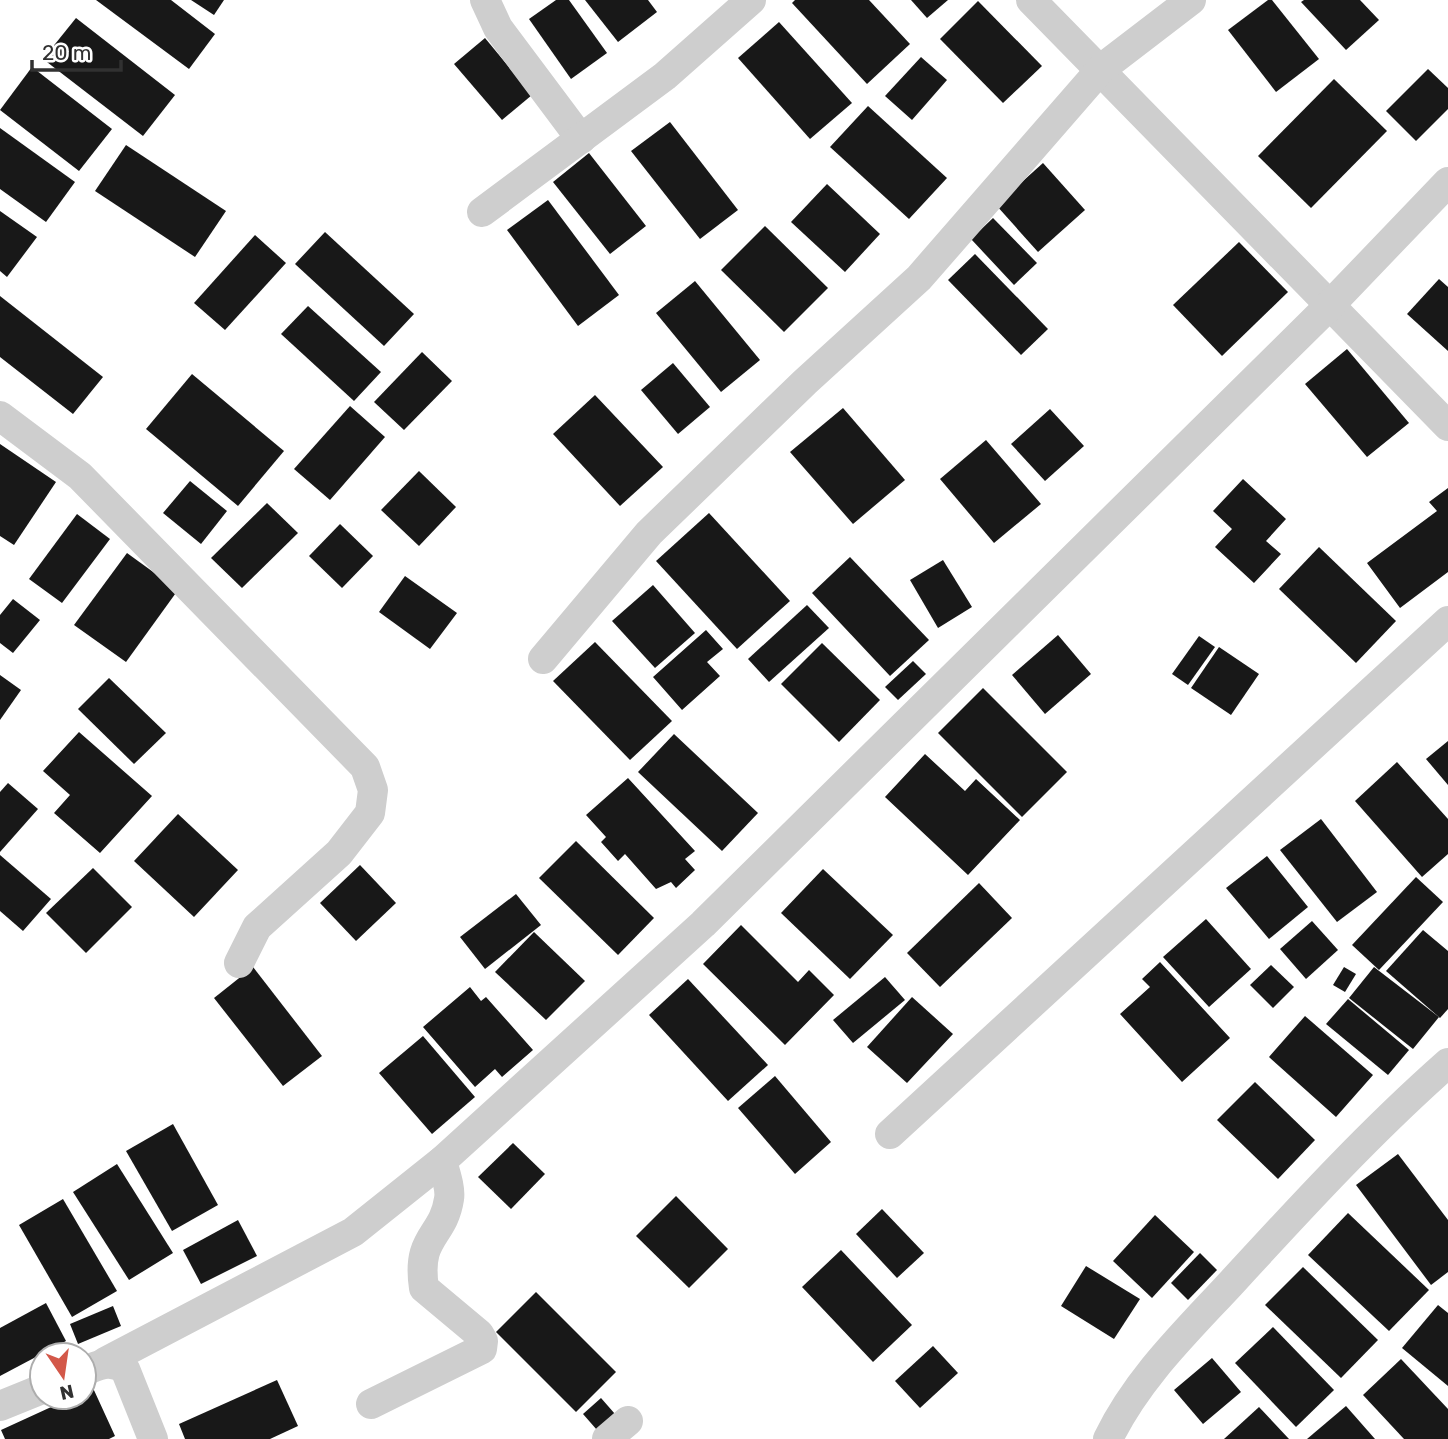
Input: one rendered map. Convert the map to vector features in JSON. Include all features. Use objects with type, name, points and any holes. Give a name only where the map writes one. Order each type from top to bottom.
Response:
[{"type":"street","points":[[485,0],[498,28],[581,139]]},
{"type":"street","points":[[481,212],[665,76],[751,0]]},
{"type":"street","points":[[1031,0],[1448,426]]},
{"type":"street","points":[[543,659],[649,533],[805,382],[919,278],[1101,69],[1191,0]]},
{"type":"street","points":[[98,1365],[353,1232],[442,1161],[703,924],[1330,305],[1448,182]]},
{"type":"street","points":[[0,416],[80,476],[365,767],[373,790],[369,813],[339,853],[257,927],[239,963]]},
{"type":"street","points":[[890,1134],[1448,621]]},
{"type":"street","points":[[1108,1439],[1123,1408],[1148,1373],[1298,1211],[1448,1063]]},
{"type":"street","points":[[371,1404],[482,1349],[483,1341],[479,1334],[424,1288],[421,1264],[428,1240],[450,1198],[442,1161]]},
{"type":"street","points":[[98,1366],[116,1363],[125,1370],[153,1439]]},
{"type":"street","points":[[0,1406],[28,1395]]},
{"type":"building","points":[[96,0],[171,0],[215,34],[189,69]]},
{"type":"building","points":[[191,0],[224,0],[214,15]]},
{"type":"building","points":[[556,0],[569,0],[607,53],[571,79],[529,19]]},
{"type":"building","points":[[585,0],[648,0],[657,12],[618,42]]},
{"type":"building","points":[[795,0],[869,0],[910,44],[867,84],[792,3]]},
{"type":"building","points":[[911,0],[948,0],[927,18]]},
{"type":"building","points":[[1268,0],[1272,0],[1319,59],[1276,92],[1228,30]]},
{"type":"building","points":[[1360,0],[1379,20],[1346,50],[1301,2]]},
{"type":"building","points":[[978,1],[1042,66],[1003,103],[940,39]]},
{"type":"building","points":[[76,18],[175,95],[143,136],[43,59]]},
{"type":"building","points":[[779,22],[852,103],[810,139],[738,58]]},
{"type":"building","points":[[485,38],[532,95],[502,120],[454,64]]},
{"type":"building","points":[[921,57],[947,80],[912,120],[885,96]]},
{"type":"building","points":[[32,67],[112,129],[79,171],[0,110]]},
{"type":"building","points":[[1428,69],[1448,88],[1448,109],[1416,141],[1386,111]]},
{"type":"building","points":[[1334,79],[1387,131],[1311,208],[1258,156]]},
{"type":"building","points":[[868,106],[947,178],[909,219],[830,147]]},
{"type":"building","points":[[670,122],[738,210],[700,239],[631,151]]},
{"type":"building","points":[[0,128],[75,182],[46,222],[0,189]]},
{"type":"building","points":[[126,145],[226,211],[195,257],[95,191]]},
{"type":"building","points":[[589,153],[646,226],[610,254],[553,182]]},
{"type":"building","points":[[1043,163],[1085,210],[1038,252],[996,205]]},
{"type":"building","points":[[827,184],[880,234],[845,272],[791,222]]},
{"type":"building","points":[[548,200],[619,295],[578,326],[507,230]]},
{"type":"building","points":[[0,211],[37,237],[7,277],[0,271]]},
{"type":"building","points":[[993,218],[1037,263],[1014,285],[971,239]]},
{"type":"building","points":[[765,226],[828,288],[784,332],[721,270]]},
{"type":"building","points":[[325,232],[414,314],[384,346],[295,264]]},
{"type":"building","points":[[255,235],[286,263],[225,330],[194,303]]},
{"type":"building","points":[[1239,242],[1288,292],[1222,356],[1173,305]]},
{"type":"building","points":[[975,254],[1048,329],[1021,355],[948,280]]},
{"type":"building","points":[[1439,279],[1448,287],[1448,351],[1407,314]]},
{"type":"building","points":[[695,281],[760,360],[721,392],[656,313]]},
{"type":"building","points":[[0,296],[103,377],[73,414],[0,357]]},
{"type":"building","points":[[308,306],[381,372],[354,401],[281,334]]},
{"type":"building","points":[[1347,349],[1409,423],[1367,457],[1305,384]]},
{"type":"building","points":[[422,352],[452,381],[404,430],[374,402]]},
{"type":"building","points":[[673,363],[710,407],[678,434],[641,390]]},
{"type":"building","points":[[192,374],[284,451],[238,506],[146,429]]},
{"type":"building","points":[[595,395],[663,467],[620,506],[553,434]]},
{"type":"building","points":[[350,406],[385,437],[330,500],[294,469]]},
{"type":"building","points":[[843,408],[905,480],[853,524],[790,452]]},
{"type":"building","points":[[1050,409],[1084,446],[1045,481],[1011,444]]},
{"type":"building","points":[[986,440],[1041,504],[994,543],[940,479]]},
{"type":"building","points":[[0,444],[56,482],[14,545],[0,536]]},
{"type":"building","points":[[419,471],[456,507],[419,546],[381,510]]},
{"type":"building","points":[[1243,479],[1286,519],[1266,541],[1281,554],[1254,583],[1215,547],[1232,529],[1213,511]]},
{"type":"building","points":[[190,481],[227,511],[201,544],[163,513]]},
{"type":"building","points":[[1448,488],[1448,572],[1400,608],[1367,563],[1437,511],[1429,502]]},
{"type":"building","points":[[267,503],[298,533],[242,588],[211,558]]},
{"type":"building","points":[[709,513],[790,601],[737,649],[656,561]]},
{"type":"building","points":[[77,514],[110,539],[62,603],[29,579]]},
{"type":"building","points":[[340,524],[373,556],[342,588],[309,556]]},
{"type":"building","points":[[1319,547],[1396,621],[1356,663],[1279,589]]},
{"type":"building","points":[[127,553],[178,590],[126,662],[74,625]]},
{"type":"building","points":[[850,557],[929,640],[890,676],[812,593]]},
{"type":"building","points":[[943,560],[972,607],[938,628],[910,580]]},
{"type":"building","points":[[405,576],[457,613],[430,649],[379,612]]},
{"type":"building","points":[[653,585],[695,633],[655,668],[612,621]]},
{"type":"building","points":[[13,599],[40,620],[13,653],[0,643],[0,615]]},
{"type":"building","points":[[807,605],[829,628],[769,682],[748,659]]},
{"type":"building","points":[[706,630],[723,649],[707,662],[720,676],[682,710],[653,677]]},
{"type":"building","points":[[1058,635],[1091,674],[1045,714],[1012,675]]},
{"type":"building","points":[[1199,636],[1215,647],[1188,685],[1172,674]]},
{"type":"building","points":[[595,642],[672,721],[630,760],[553,681]]},
{"type":"building","points":[[822,643],[880,700],[839,742],[781,684]]},
{"type":"building","points":[[1219,647],[1259,674],[1231,715],[1191,688]]},
{"type":"building","points":[[913,661],[926,674],[898,700],[885,687]]},
{"type":"building","points":[[0,675],[21,690],[0,720]]},
{"type":"building","points":[[109,678],[166,733],[134,764],[78,709]]},
{"type":"building","points":[[983,688],[1067,772],[1022,817],[938,733]]},
{"type":"building","points":[[79,732],[152,796],[100,853],[54,813],[70,795],[43,771]]},
{"type":"building","points":[[674,734],[758,813],[722,851],[638,772]]},
{"type":"building","points":[[1448,741],[1448,785],[1426,759]]},
{"type":"building","points":[[925,754],[965,791],[976,779],[1020,820],[968,875],[885,797]]},
{"type":"building","points":[[1397,762],[1448,819],[1448,854],[1422,877],[1355,801]]},
{"type":"building","points":[[628,778],[695,851],[685,859],[695,870],[676,888],[671,882],[656,889],[625,854],[618,861],[601,842],[606,837],[586,815]]},
{"type":"building","points":[[8,783],[38,809],[0,852],[0,792]]},
{"type":"building","points":[[178,814],[238,870],[194,917],[134,861]]},
{"type":"building","points":[[1321,819],[1377,892],[1337,922],[1280,850]]},
{"type":"building","points":[[576,841],[654,918],[618,955],[539,878]]},
{"type":"building","points":[[0,855],[51,899],[23,931],[0,911]]},
{"type":"building","points":[[1267,856],[1308,907],[1269,939],[1226,888]]},
{"type":"building","points":[[360,865],[396,903],[356,941],[320,903]]},
{"type":"building","points":[[93,868],[132,907],[86,953],[46,913]]},
{"type":"building","points":[[823,869],[893,935],[850,979],[781,913]]},
{"type":"building","points":[[1416,877],[1443,902],[1379,970],[1352,945]]},
{"type":"building","points":[[979,883],[1012,918],[940,987],[907,953]]},
{"type":"building","points":[[516,894],[541,925],[485,969],[460,937]]},
{"type":"building","points":[[1206,919],[1251,969],[1209,1007],[1163,957]]},
{"type":"building","points":[[1312,921],[1338,950],[1306,979],[1280,949]]},
{"type":"building","points":[[741,925],[798,982],[809,970],[834,995],[785,1045],[703,964]]},
{"type":"building","points":[[1423,930],[1448,951],[1448,1009],[1440,1018],[1386,971]]},
{"type":"building","points":[[534,932],[585,981],[546,1020],[495,972]]},
{"type":"building","points":[[1160,962],[1230,1038],[1182,1082],[1120,1014],[1150,987],[1142,979]]},
{"type":"building","points":[[1271,965],[1294,987],[1273,1008],[1250,985]]},
{"type":"building","points":[[253,967],[322,1056],[283,1086],[214,998]]},
{"type":"building","points":[[1344,967],[1356,974],[1345,992],[1333,985]]},
{"type":"building","points":[[1374,967],[1439,1017],[1413,1049],[1349,998]]},
{"type":"building","points":[[885,977],[905,1000],[853,1043],[833,1020]]},
{"type":"building","points":[[688,979],[768,1065],[728,1101],[649,1015]]},
{"type":"building","points":[[470,987],[481,1001],[486,997],[533,1050],[502,1077],[495,1069],[475,1087],[423,1027]]},
{"type":"building","points":[[912,997],[953,1034],[907,1083],[867,1047]]},
{"type":"building","points":[[1348,999],[1409,1050],[1388,1075],[1326,1024]]},
{"type":"building","points":[[1305,1016],[1373,1075],[1336,1117],[1269,1057]]},
{"type":"building","points":[[423,1036],[475,1097],[432,1134],[379,1073]]},
{"type":"building","points":[[775,1076],[831,1142],[795,1174],[738,1108]]},
{"type":"building","points":[[1255,1082],[1315,1140],[1278,1179],[1217,1120]]},
{"type":"building","points":[[173,1124],[218,1205],[172,1231],[126,1151]]},
{"type":"building","points":[[513,1143],[545,1174],[511,1209],[478,1177]]},
{"type":"building","points":[[1398,1154],[1448,1220],[1448,1272],[1431,1285],[1356,1185]]},
{"type":"building","points":[[117,1164],[173,1253],[129,1280],[73,1192]]},
{"type":"building","points":[[676,1196],[728,1249],[689,1288],[636,1236]]},
{"type":"building","points":[[63,1199],[117,1291],[72,1317],[19,1225]]},
{"type":"building","points":[[882,1209],[924,1253],[897,1278],[856,1234]]},
{"type":"building","points":[[1348,1213],[1429,1290],[1389,1331],[1308,1255]]},
{"type":"building","points":[[1155,1215],[1194,1252],[1152,1298],[1113,1261]]},
{"type":"building","points":[[238,1220],[257,1256],[201,1284],[183,1250]]},
{"type":"building","points":[[841,1250],[912,1325],[873,1362],[802,1287]]},
{"type":"building","points":[[1200,1253],[1217,1270],[1188,1300],[1171,1283]]},
{"type":"building","points":[[1086,1266],[1140,1299],[1114,1339],[1061,1306]]},
{"type":"building","points":[[1303,1267],[1378,1340],[1341,1378],[1265,1305]]},
{"type":"building","points":[[536,1292],[616,1372],[576,1412],[496,1332]]},
{"type":"building","points":[[46,1303],[66,1341],[28,1341],[28,1361],[0,1376],[0,1328]]},
{"type":"building","points":[[1438,1305],[1448,1313],[1448,1386],[1402,1348]]},
{"type":"building","points":[[113,1306],[121,1326],[85,1341],[77,1341],[70,1324]]},
{"type":"building","points":[[1273,1327],[1334,1390],[1296,1427],[1235,1363]]},
{"type":"building","points":[[933,1346],[958,1373],[920,1408],[895,1381]]},
{"type":"building","points":[[1212,1358],[1241,1392],[1203,1424],[1174,1390]]},
{"type":"building","points":[[1401,1359],[1448,1409],[1448,1439],[1404,1439],[1363,1395]]},
{"type":"building","points":[[277,1380],[298,1426],[270,1439],[185,1439],[179,1424]]},
{"type":"building","points":[[601,1398],[615,1414],[597,1430],[583,1414]]},
{"type":"building","points":[[98,1399],[115,1436],[109,1439],[5,1439],[1,1430],[42,1411],[98,1411]]},
{"type":"building","points":[[1346,1406],[1375,1439],[1307,1439]]},
{"type":"building","points":[[1259,1407],[1289,1439],[1224,1439]]}]
